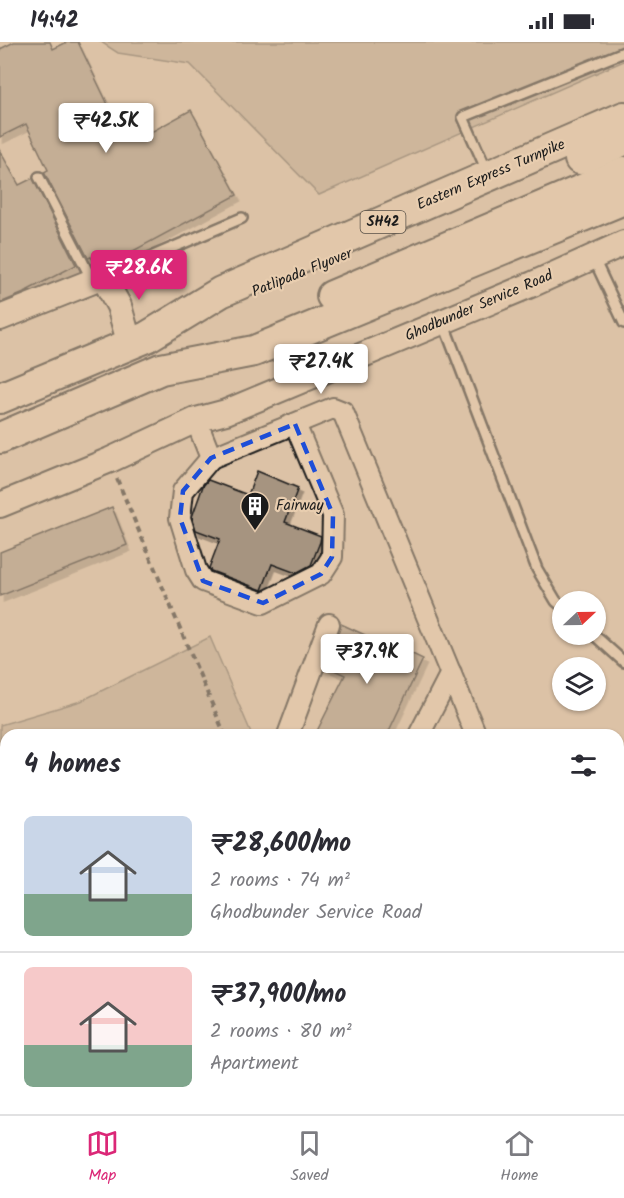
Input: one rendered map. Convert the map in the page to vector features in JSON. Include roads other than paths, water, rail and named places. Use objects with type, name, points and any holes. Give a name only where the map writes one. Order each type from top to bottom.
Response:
[{"type":"main road","name":"Eastern Express Turnpike","points":[[0,398],[138,341],[221,292],[624,117]]},
{"type":"main road","name":"Patlipada Flyover","points":[[138,341],[624,140]]},
{"type":"main road","points":[[0,438],[624,172]]},
{"type":"main road","points":[[161,369],[254,351],[624,199]]},
{"type":"street","name":"Ghodbunder Service Road","points":[[0,506],[110,460],[196,420],[226,412],[443,322],[624,243]]},
{"type":"street","points":[[0,318],[98,279],[119,306],[138,341]]},
{"type":"street","points":[[296,424],[333,515],[332,557],[321,574],[263,603],[203,581],[196,570],[180,518],[183,491],[211,458],[333,408],[343,412],[473,729]]},
{"type":"street","points":[[196,420],[211,458]]},
{"type":"street","points":[[290,729],[329,624]]},
{"type":"street","points":[[422,729],[450,673]]},
{"type":"lane","points":[[489,176],[463,117],[624,52]]},
{"type":"lane","points":[[39,177],[98,279],[242,218]]},
{"type":"lane","points":[[593,257],[624,323]]},
{"type":"lane","points":[[443,322],[537,569],[552,594]]},
{"type":"lane","points":[[605,645],[624,662]]},
{"type":"place","name":"Fairway","points":[[255,532]]}]
